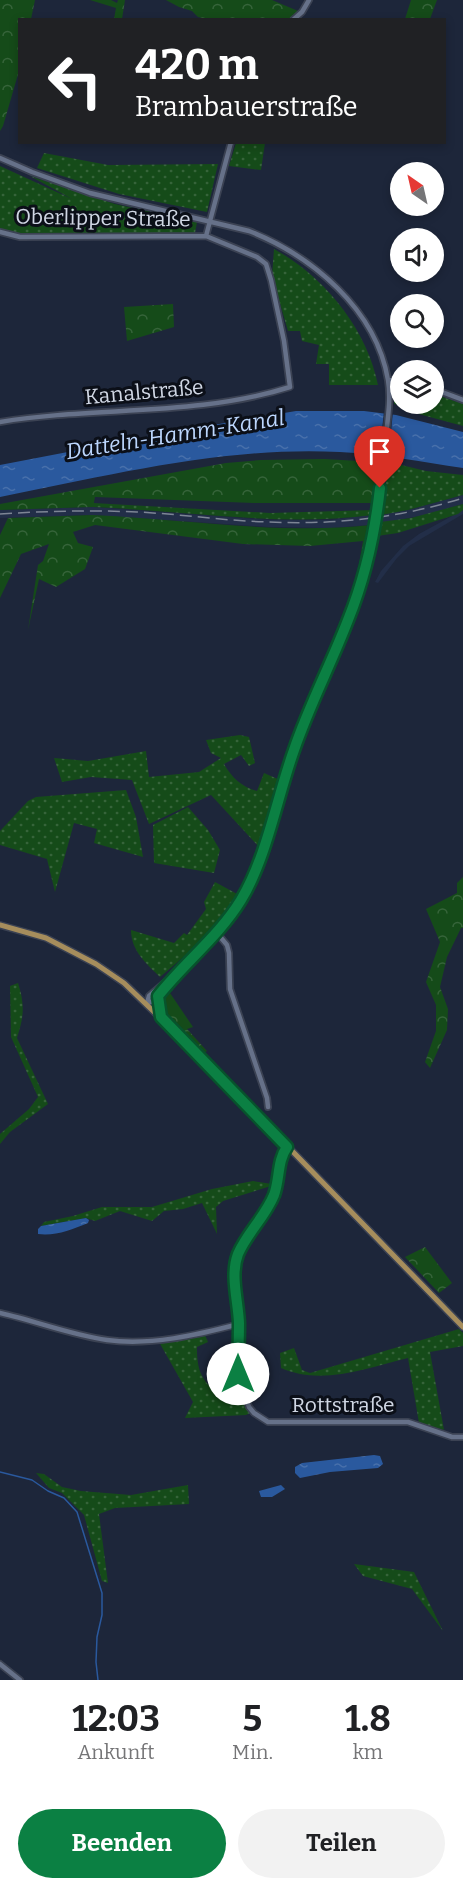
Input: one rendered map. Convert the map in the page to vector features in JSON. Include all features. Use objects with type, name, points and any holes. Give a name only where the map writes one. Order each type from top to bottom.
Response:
[{"type":"main road","points":[[0,925],[46,938],[96,964],[124,983],[161,1017],[463,1327]]},
{"type":"main road","points":[[158,996],[161,1017]]},
{"type":"street","points":[[295,18],[309,0]]},
{"type":"street","points":[[210,220],[230,144]]},
{"type":"street","name":"Oberlipper Straße","points":[[0,158],[41,176],[90,193],[242,229],[267,238],[299,256],[346,298],[366,325],[381,353],[388,380],[388,408],[378,508],[362,579],[349,618],[299,735],[256,870],[243,897],[217,933],[176,973]]},
{"type":"street","name":"Oberlipper Straße","points":[[207,236],[210,220]]},
{"type":"street","name":"Oberlipper Straße","points":[[0,232],[20,237],[207,236],[257,257],[266,264],[284,341],[290,387]]},
{"type":"street","name":"Kanalstraße","points":[[0,422],[52,415],[190,408],[290,387]]},
{"type":"street","points":[[444,393],[463,400]]},
{"type":"street","points":[[217,933],[225,941],[229,953],[230,989],[267,1098],[268,1107]]},
{"type":"street","points":[[147,1003],[149,996],[176,973]]},
{"type":"street","points":[[147,1003],[154,1001],[176,973]]},
{"type":"street","name":"Rottstraße","points":[[287,1147],[280,1160],[279,1178],[274,1194],[239,1253],[234,1267],[239,1324],[238,1374],[245,1398],[254,1413],[268,1422],[408,1422],[452,1437],[463,1437]]},
{"type":"street","points":[[0,1313],[84,1335],[129,1341],[199,1334],[239,1324]]},
{"type":"street","points":[[0,1664],[20,1680]]},
{"type":"shaded area","points":[[463,495],[463,504],[425,515],[371,525],[331,528],[268,527],[92,515],[0,518],[0,510],[93,507],[269,520],[331,520],[408,510]]},
{"type":"shaded area","points":[[463,510],[463,514],[409,546],[378,583],[375,582],[381,571],[403,546],[419,534]]},
{"type":"green space","points":[[0,0],[35,0],[31,18],[18,18],[18,74],[0,131]]},
{"type":"green space","points":[[90,0],[111,0],[117,3],[118,0],[125,0],[122,18],[114,18],[116,8]]},
{"type":"green space","points":[[166,0],[272,0],[298,11],[291,18],[202,18],[192,11]]},
{"type":"green space","points":[[411,0],[437,0],[430,18],[405,18]]},
{"type":"green space","points":[[236,144],[265,144],[261,170],[229,166]]},
{"type":"green space","points":[[44,153],[108,165],[218,164],[207,212],[119,194],[37,168]]},
{"type":"green space","points":[[0,166],[72,199],[30,176],[115,204],[197,222],[195,233],[24,234],[0,230]]},
{"type":"green space","points":[[274,249],[310,274],[341,306],[364,344],[378,385],[329,385],[329,364],[316,364],[319,345],[302,341],[300,331],[288,331],[272,276]]},
{"type":"green space","points":[[173,304],[174,327],[127,341],[124,307]]},
{"type":"green space","points":[[444,397],[463,404],[463,426],[419,414],[444,414]]},
{"type":"green space","points":[[324,459],[377,462],[378,482],[375,503],[254,503],[95,497],[93,507],[0,510],[0,504],[226,463]]},
{"type":"green space","points":[[389,462],[426,471],[463,475],[463,495],[381,515]]},
{"type":"green space","points":[[93,503],[270,513],[374,510],[373,515],[338,518],[268,519],[93,507]]},
{"type":"green space","points":[[463,504],[463,510],[458,514],[398,533],[377,536],[380,522],[411,518]]},
{"type":"green space","points":[[92,515],[267,527],[336,528],[371,525],[357,576],[363,541],[310,546],[243,544],[95,525],[73,532],[78,543],[93,547],[85,569],[56,587],[39,579],[28,630],[38,565],[43,561],[49,544],[21,554],[0,598],[0,535],[8,518]]},
{"type":"green space","points":[[240,735],[249,737],[255,763],[249,766],[241,755],[224,764],[230,774],[242,784],[257,791],[264,773],[280,780],[259,847],[211,795],[149,824],[132,780],[91,777],[62,782],[54,758],[88,761],[146,751],[149,777],[199,772],[221,758],[211,753],[206,740]]},
{"type":"green space","points":[[126,790],[136,817],[143,857],[94,843],[97,829],[74,823],[55,892],[47,859],[0,845],[0,831],[28,801],[36,797]]},
{"type":"green space","points":[[188,807],[208,830],[220,850],[214,873],[154,863],[153,825]]},
{"type":"green space","points":[[463,877],[463,928],[447,957],[440,987],[448,1009],[447,1030],[430,1068],[425,1062],[436,1031],[436,1005],[426,982],[440,942],[426,909],[457,893],[457,883]]},
{"type":"green space","points":[[215,882],[239,895],[213,929],[160,977],[137,951],[131,930],[174,943],[184,933],[187,935],[206,909],[204,902]]},
{"type":"green space","points":[[204,952],[170,993],[193,1027],[187,1029],[207,1051],[204,1053],[167,1015],[161,1000],[166,990]]},
{"type":"green space","points":[[18,983],[23,1011],[17,1038],[48,1104],[10,1132],[0,1144],[0,1134],[29,1109],[38,1097],[11,1037],[10,986]]},
{"type":"green space","points":[[253,1181],[272,1184],[223,1201],[216,1207],[217,1234],[202,1203],[183,1209],[164,1211],[152,1221],[120,1211],[95,1221],[86,1218],[41,1226],[44,1222],[102,1207],[152,1207],[212,1189]]},
{"type":"green space","points":[[425,1247],[452,1283],[439,1293],[405,1257]]},
{"type":"green space","points":[[459,1329],[463,1333],[463,1346],[430,1352],[444,1430],[419,1423],[408,1358],[344,1374],[312,1375],[281,1368],[280,1353],[294,1348],[302,1370],[310,1373]]},
{"type":"green space","points":[[205,1335],[208,1342],[197,1347],[198,1365],[202,1375],[213,1389],[238,1384],[250,1413],[185,1418],[193,1402],[159,1342]]},
{"type":"green space","points":[[36,1473],[44,1474],[62,1487],[131,1495],[188,1485],[189,1504],[115,1508],[99,1514],[108,1583],[102,1581],[84,1515],[62,1493],[49,1488]]},
{"type":"green space","points":[[354,1564],[414,1572],[443,1631],[412,1589],[363,1576]]},
{"type":"water","name":"Datteln-Hamm-Kanal","points":[[296,411],[364,411],[396,415],[463,432],[463,468],[355,453],[297,451],[254,453],[169,464],[0,497],[0,465]]},
{"type":"water","points":[[86,1218],[89,1220],[88,1223],[69,1230],[38,1234],[41,1226]]},
{"type":"water","points":[[380,1456],[383,1464],[378,1468],[330,1472],[300,1478],[295,1473],[295,1467],[302,1463]]},
{"type":"water","points":[[281,1485],[285,1489],[272,1497],[261,1497],[259,1491]]},
{"type":"pier","points":[[384,411],[390,412],[393,414],[388,460],[379,459]]},
{"type":"waterway","points":[[0,1472],[32,1480],[64,1498],[77,1512],[102,1593],[102,1615],[97,1637],[98,1680]]},
{"type":"railway","points":[[0,514],[120,511],[294,523],[367,519],[415,511],[463,498]]},
{"type":"route","points":[[238,1374],[239,1324],[234,1267],[247,1238],[266,1211],[274,1194],[279,1178],[280,1160],[287,1147],[161,1017],[158,996],[176,973],[230,917],[256,870],[292,753],[349,618],[362,579],[373,536],[380,488]]}]
